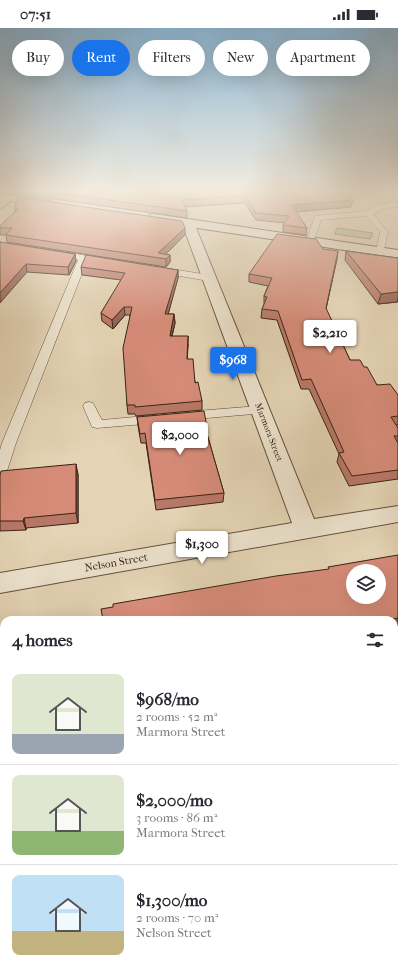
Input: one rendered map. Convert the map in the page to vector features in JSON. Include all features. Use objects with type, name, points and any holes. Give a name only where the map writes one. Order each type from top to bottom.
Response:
[{"type":"street","name":"Marmora Street","points":[[192,235],[306,529]]},
{"type":"street","points":[[267,235],[398,254]]},
{"type":"street","name":"Nelson Street","points":[[0,583],[398,514]]},
{"type":"lane","points":[[310,241],[312,235]]},
{"type":"lane","points":[[380,252],[383,235]]},
{"type":"lane","points":[[0,471],[9,443],[87,258],[45,252]]},
{"type":"lane","points":[[150,268],[209,278]]},
{"type":"lane","points":[[89,406],[97,424],[260,410]]},
{"type":"green space","points":[[342,235],[372,235],[370,239]]},
{"type":"building","points":[[6,235],[177,235],[158,253],[170,255],[166,259]]},
{"type":"building","points":[[276,235],[316,239],[323,249],[338,251],[326,308],[350,360],[360,360],[364,367],[367,367],[377,385],[390,384],[398,395],[398,416],[391,417],[398,428],[398,436],[394,436],[398,443],[398,470],[352,476],[339,453],[344,452],[311,379],[302,380],[278,311],[262,309],[267,297],[264,296],[272,278],[249,274]]},
{"type":"building","points":[[0,242],[75,254],[68,267],[26,264],[0,293]]},
{"type":"building","points":[[346,251],[398,258],[398,292],[381,294]]},
{"type":"building","points":[[86,255],[178,270],[165,314],[174,314],[170,336],[188,336],[187,359],[193,359],[195,383],[198,382],[202,401],[135,407],[135,405],[127,405],[123,348],[132,307],[124,307],[112,320],[101,313],[125,273],[81,267]]},
{"type":"building","points":[[204,411],[207,427],[205,427],[224,493],[155,500],[145,433],[140,434],[137,417]]},
{"type":"building","points":[[76,464],[76,513],[24,518],[23,521],[0,521],[1,471]]},
{"type":"building","points":[[398,555],[398,616],[102,616],[101,609],[113,607],[113,604],[276,576],[329,569],[328,567]]}]
